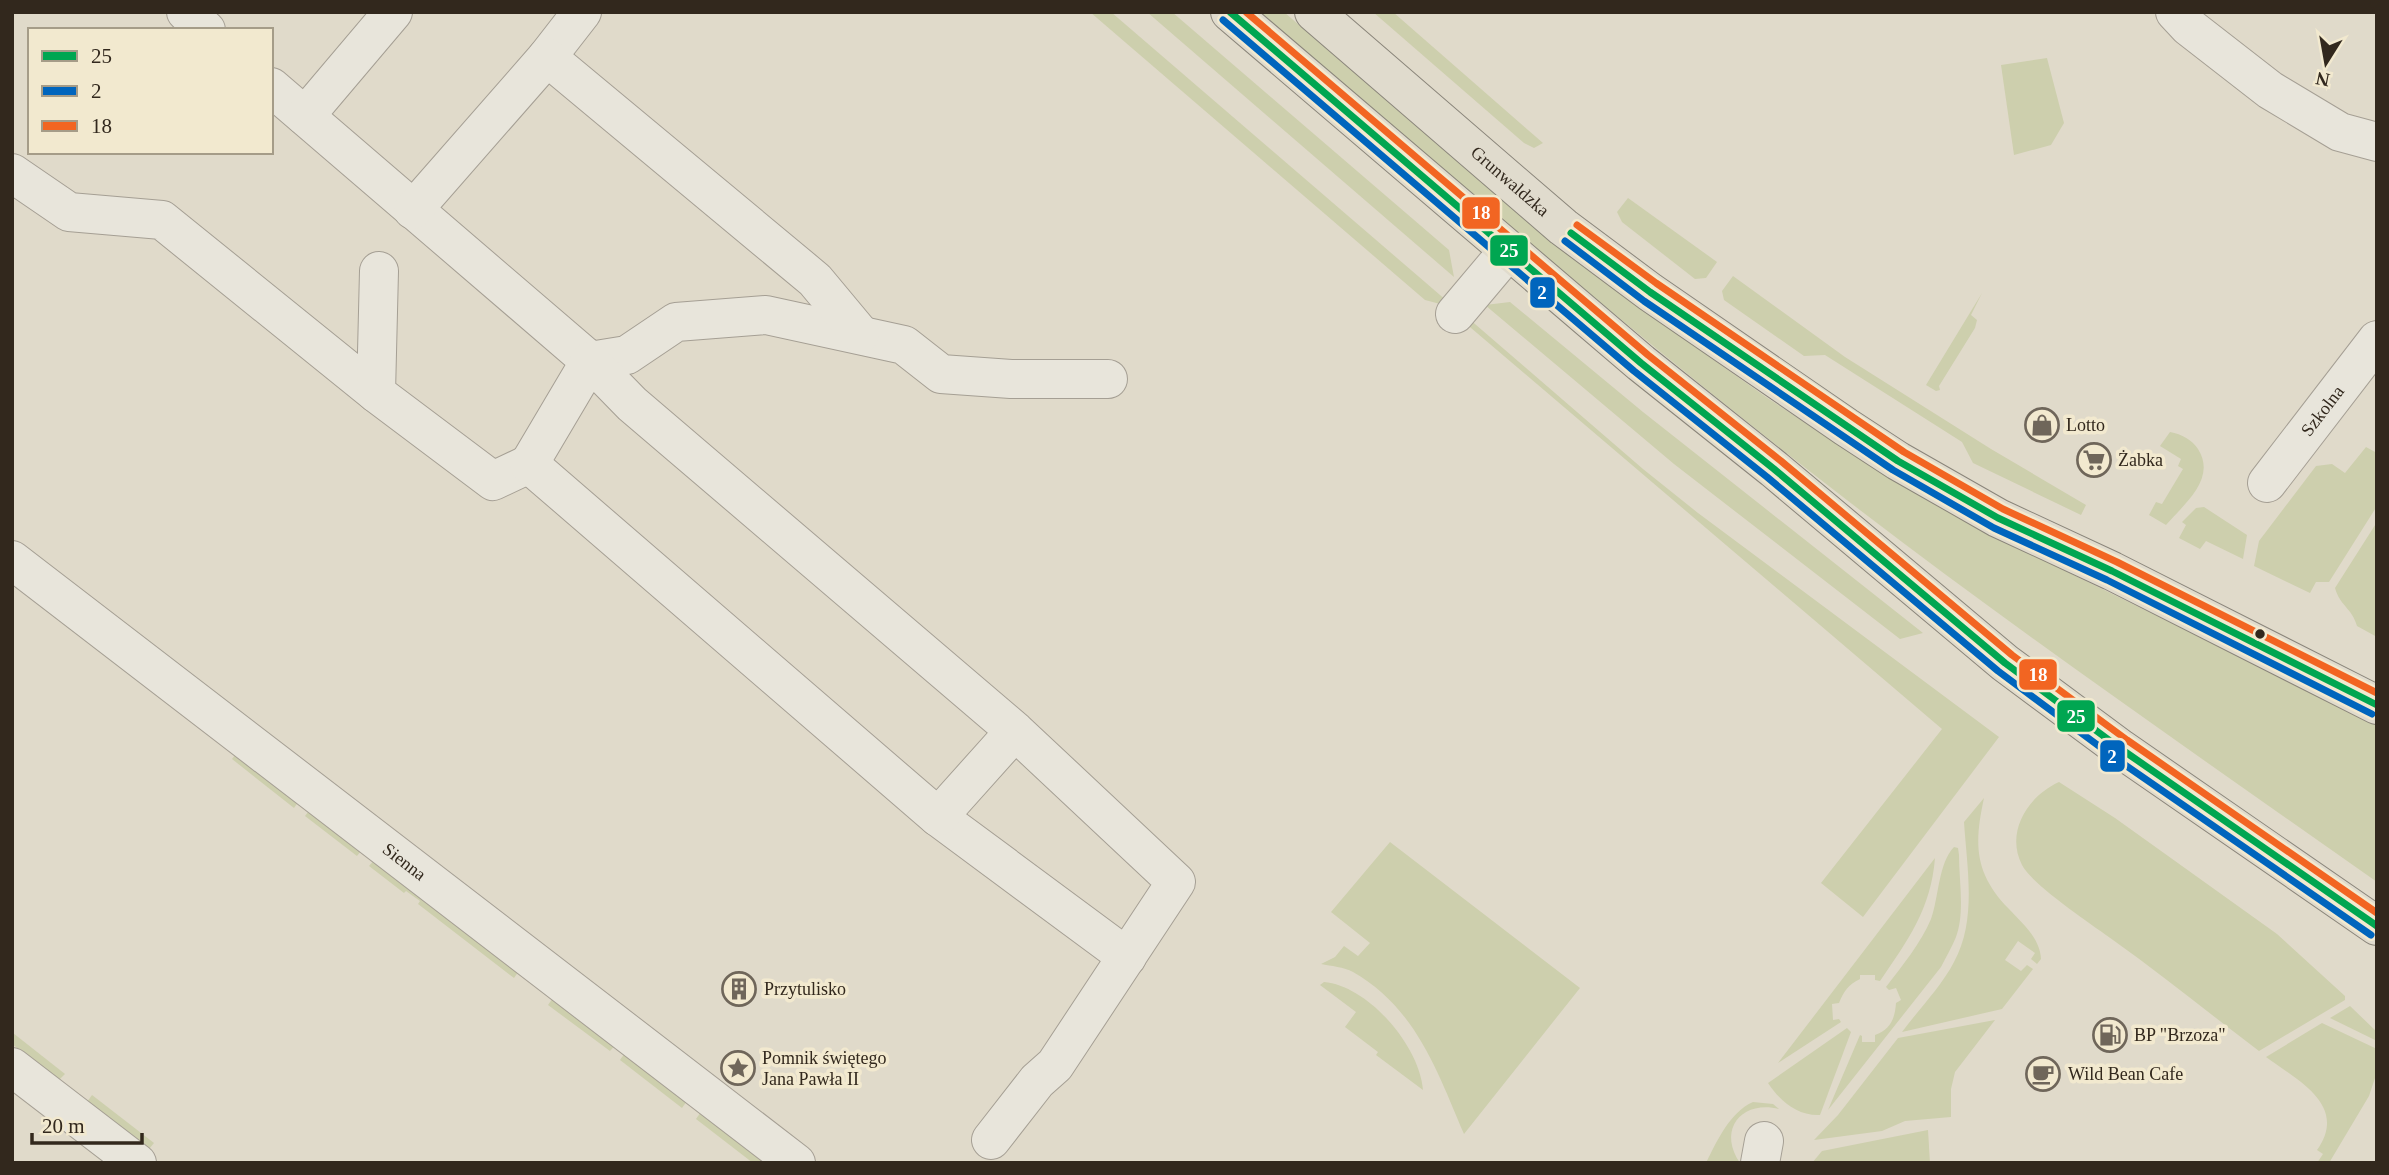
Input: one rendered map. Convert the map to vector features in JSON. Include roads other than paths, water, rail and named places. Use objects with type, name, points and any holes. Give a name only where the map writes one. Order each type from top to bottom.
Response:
[{"type":"main road","points":[[1230,12],[1641,363],[1774,469],[2005,663],[2120,749],[2377,926]]},
{"type":"main road","name":"Grunwaldzka","points":[[1314,12],[1563,227],[1650,292],[1846,428],[1998,518],[2112,571],[2377,705]]},
{"type":"street","points":[[186,12],[204,28]]},
{"type":"street","points":[[305,116],[393,12]]},
{"type":"street","points":[[414,210],[547,57],[582,12]]},
{"type":"street","points":[[2175,12],[2189,27],[2270,90],[2340,132],[2377,142]]},
{"type":"street","points":[[547,57],[815,280],[860,334]]},
{"type":"street","points":[[273,89],[590,361],[632,404],[1015,731],[1176,882],[1055,1065],[1037,1081],[990,1140]]},
{"type":"street","points":[[12,173],[69,212],[162,220],[316,347],[493,481],[529,464],[590,361]]},
{"type":"street","points":[[1455,314],[1508,251]]},
{"type":"street","points":[[376,393],[379,271]]},
{"type":"street","points":[[590,361],[627,355],[676,321],[766,315],[904,345],[941,374],[1011,379],[1108,379]]},
{"type":"street","name":"Szkolna","points":[[2267,483],[2377,340]]},
{"type":"street","points":[[529,464],[938,817],[1127,957]]},
{"type":"street","name":"Sienna","points":[[12,560],[796,1163]]},
{"type":"street","points":[[938,817],[1015,731]]},
{"type":"street","points":[[12,1067],[137,1163]]},
{"type":"place","name":"Lotto","points":[[2042,425]]},
{"type":"place","name":"Żabka","points":[[2094,460]]},
{"type":"place","name":"Przytulisko","points":[[739,989]]},
{"type":"place","name":"BP \"Brzoza\"","points":[[2110,1035]]},
{"type":"place","name":"Pomnik świętego Jana Pawła II","points":[[738,1068]]},
{"type":"place","name":"Wild Bean Cafe","points":[[2043,1074]]}]
